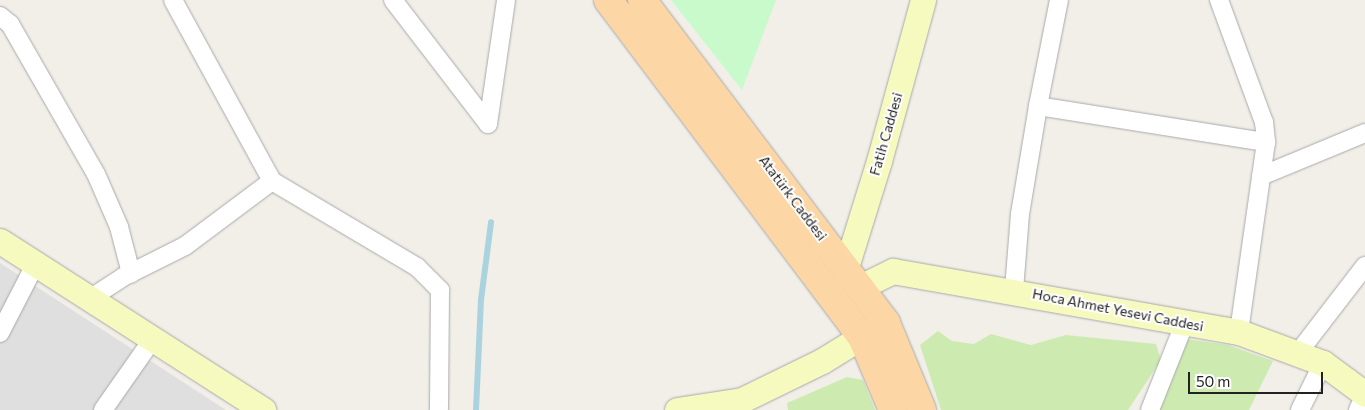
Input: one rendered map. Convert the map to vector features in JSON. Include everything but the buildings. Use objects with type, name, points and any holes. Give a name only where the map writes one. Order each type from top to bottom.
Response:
[{"type":"main road","points":[[608,0],[862,337],[893,410]]},
{"type":"main road","name":"Atatürk Caddesi","points":[[642,0],[886,323],[922,410]]},
{"type":"street","points":[[173,0],[272,181],[417,266],[440,290],[439,410]]},
{"type":"street","points":[[393,0],[488,124],[506,0]]},
{"type":"street","name":"Fatih Caddesi","points":[[853,277],[879,161],[923,0]]},
{"type":"street","points":[[1014,290],[1020,214],[1038,106],[1059,0]]},
{"type":"street","points":[[1219,0],[1264,122],[1266,142],[1239,332]]},
{"type":"street","points":[[0,16],[10,24],[96,174],[119,227],[131,273]]},
{"type":"street","points":[[1038,106],[1266,142]]},
{"type":"street","points":[[1261,176],[1365,133]]},
{"type":"street","points":[[91,298],[131,273],[185,246],[272,181]]},
{"type":"street","points":[[0,241],[263,410]]},
{"type":"street","points":[[0,333],[35,265]]},
{"type":"street","points":[[1298,353],[1365,266]]},
{"type":"street","name":"Hoca Ahmet Yesevi Caddesi","points":[[853,277],[892,271],[1014,290],[1239,332],[1323,363],[1365,395]]},
{"type":"street","points":[[1150,410],[1185,322]]},
{"type":"street","points":[[677,410],[742,400],[886,323]]},
{"type":"street","points":[[103,410],[152,340]]},
{"type":"street","points":[[1300,410],[1323,363]]},
{"type":"street","points":[[1358,410],[1365,395]]},
{"type":"shaded area","points":[[0,263],[226,410],[0,410]]},
{"type":"green space","points":[[671,0],[776,0],[742,90]]},
{"type":"green space","points":[[938,331],[952,341],[974,344],[991,334],[1031,345],[1066,335],[1156,344],[1161,360],[1128,410],[941,410],[920,345]]},
{"type":"green space","points":[[1186,339],[1228,345],[1273,361],[1249,410],[1158,410]]},
{"type":"green space","points":[[847,377],[863,380],[875,410],[788,410],[787,403]]},
{"type":"waterway","points":[[476,410],[481,300],[491,223]]}]
